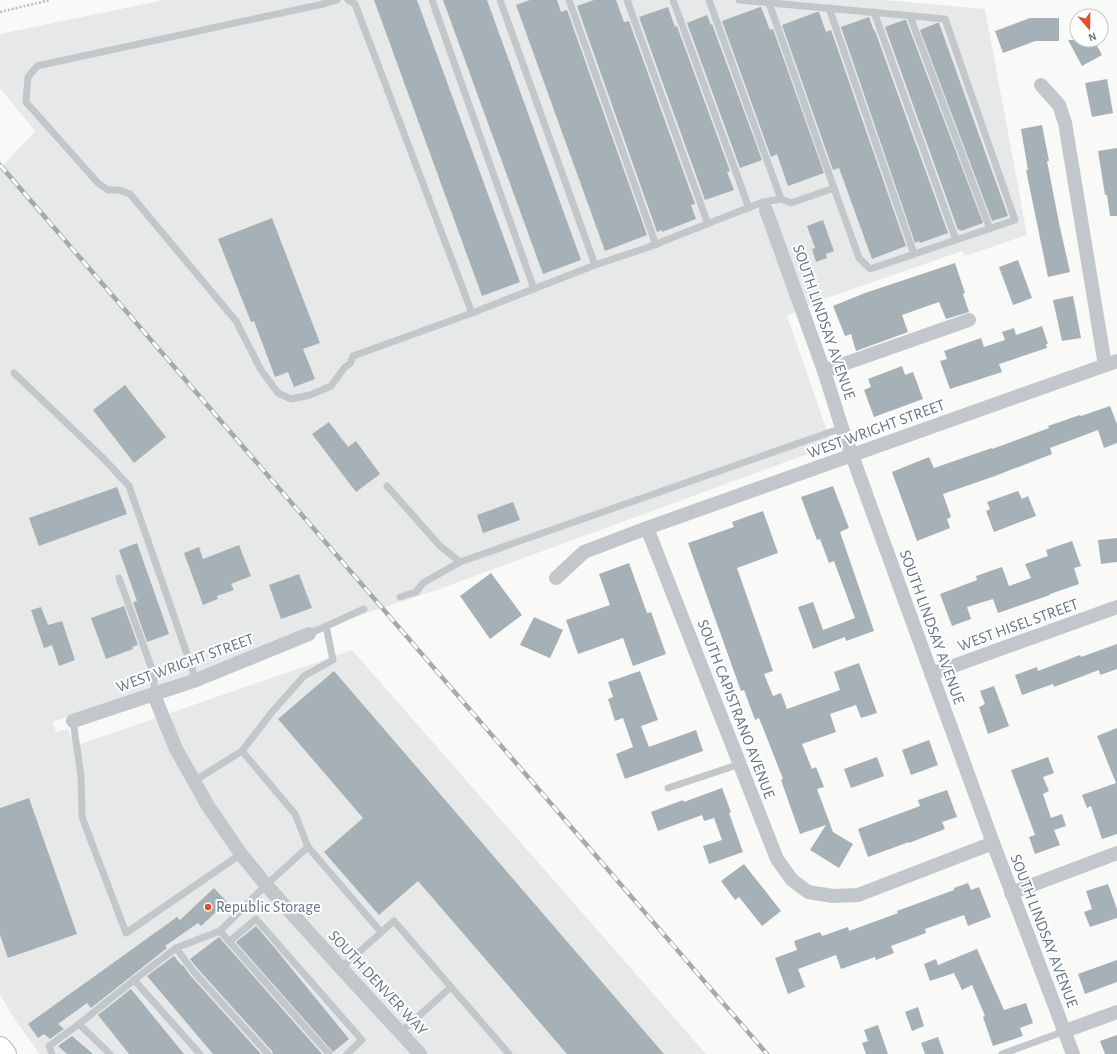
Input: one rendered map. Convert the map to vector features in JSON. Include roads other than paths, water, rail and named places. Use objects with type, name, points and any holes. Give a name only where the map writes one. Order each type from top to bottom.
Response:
[{"type":"main road","points":[[0,1048],[5,1054]]},
{"type":"street","points":[[1042,86],[1059,105],[1065,123],[1111,363]]},
{"type":"street","name":"SOUTH LINDSAY AVENUE","points":[[765,206],[824,371],[842,428],[931,674],[1011,893],[1073,1054]]},
{"type":"street","points":[[824,371],[969,320]]},
{"type":"street","name":"WEST WRIGHT STREET","points":[[556,578],[584,552],[647,528],[1111,363]]},
{"type":"street","name":"SOUTH CAPISTRANO AVENUE","points":[[647,528],[777,859],[792,880],[808,892],[833,896],[858,895],[993,843]]},
{"type":"street","name":"WEST HISEL STREET","points":[[931,674],[1117,607]]},
{"type":"street","name":"WEST WRIGHT STREET","points":[[72,721],[196,680],[309,634]]},
{"type":"street","name":"SOUTH DENVER WAY","points":[[154,695],[176,749],[208,806],[241,854],[266,885],[420,1054]]},
{"type":"street","points":[[1011,893],[1117,853]]},
{"type":"street","points":[[1065,1031],[1117,1012]]},
{"type":"lane","points":[[336,0],[37,66],[28,77],[26,102],[98,183],[108,190],[120,190],[130,194],[236,322],[261,370],[278,393],[291,399],[310,395],[331,386],[345,367],[350,364],[353,356],[472,313],[595,265],[656,244],[749,208],[765,206],[781,199],[791,203],[834,188]]},
{"type":"lane","points":[[348,0],[355,4],[472,313]]},
{"type":"lane","points":[[432,0],[534,289]]},
{"type":"lane","points":[[500,0],[595,265]]},
{"type":"lane","points":[[568,0],[656,244]]},
{"type":"lane","points":[[627,0],[708,224]]},
{"type":"lane","points":[[673,0],[749,208]]},
{"type":"lane","points":[[709,0],[781,199]]},
{"type":"lane","points":[[739,0],[945,19],[1015,220],[870,269],[859,258],[769,3]]},
{"type":"lane","points":[[829,8],[914,254]]},
{"type":"lane","points":[[874,12],[956,240]]},
{"type":"lane","points":[[910,16],[990,229]]},
{"type":"lane","points":[[14,373],[103,458],[129,486],[196,680]]},
{"type":"lane","points":[[400,597],[416,592],[424,583],[460,562],[842,428]]},
{"type":"lane","points":[[387,486],[440,546],[460,562]]},
{"type":"lane","points":[[119,578],[154,675],[154,695]]},
{"type":"lane","points":[[309,634],[364,610]]},
{"type":"lane","points":[[194,781],[242,751],[272,712],[304,676],[332,660],[326,626]]},
{"type":"lane","points":[[72,721],[81,776],[82,817],[126,933],[241,854]]},
{"type":"lane","points":[[242,751],[295,814],[308,847],[381,932]]},
{"type":"lane","points":[[668,788],[740,764]]},
{"type":"lane","points":[[52,1054],[49,1046],[176,948],[220,931],[266,885],[308,847]]},
{"type":"lane","points":[[230,941],[256,919],[362,1040],[347,1054]]},
{"type":"lane","points":[[341,968],[394,921],[510,1054]]},
{"type":"lane","points":[[220,931],[329,1054]]},
{"type":"lane","points":[[176,948],[193,972],[268,1054]]},
{"type":"lane","points":[[134,980],[200,1054]]},
{"type":"lane","points":[[401,1032],[451,987]]},
{"type":"lane","points":[[79,1024],[110,1054]]},
{"type":"lane","points":[[1002,1054],[1065,1031]]},
{"type":"railway","points":[[0,165],[767,1054]]},
{"type":"place","name":"Republic Storage","points":[[208,907]]}]
